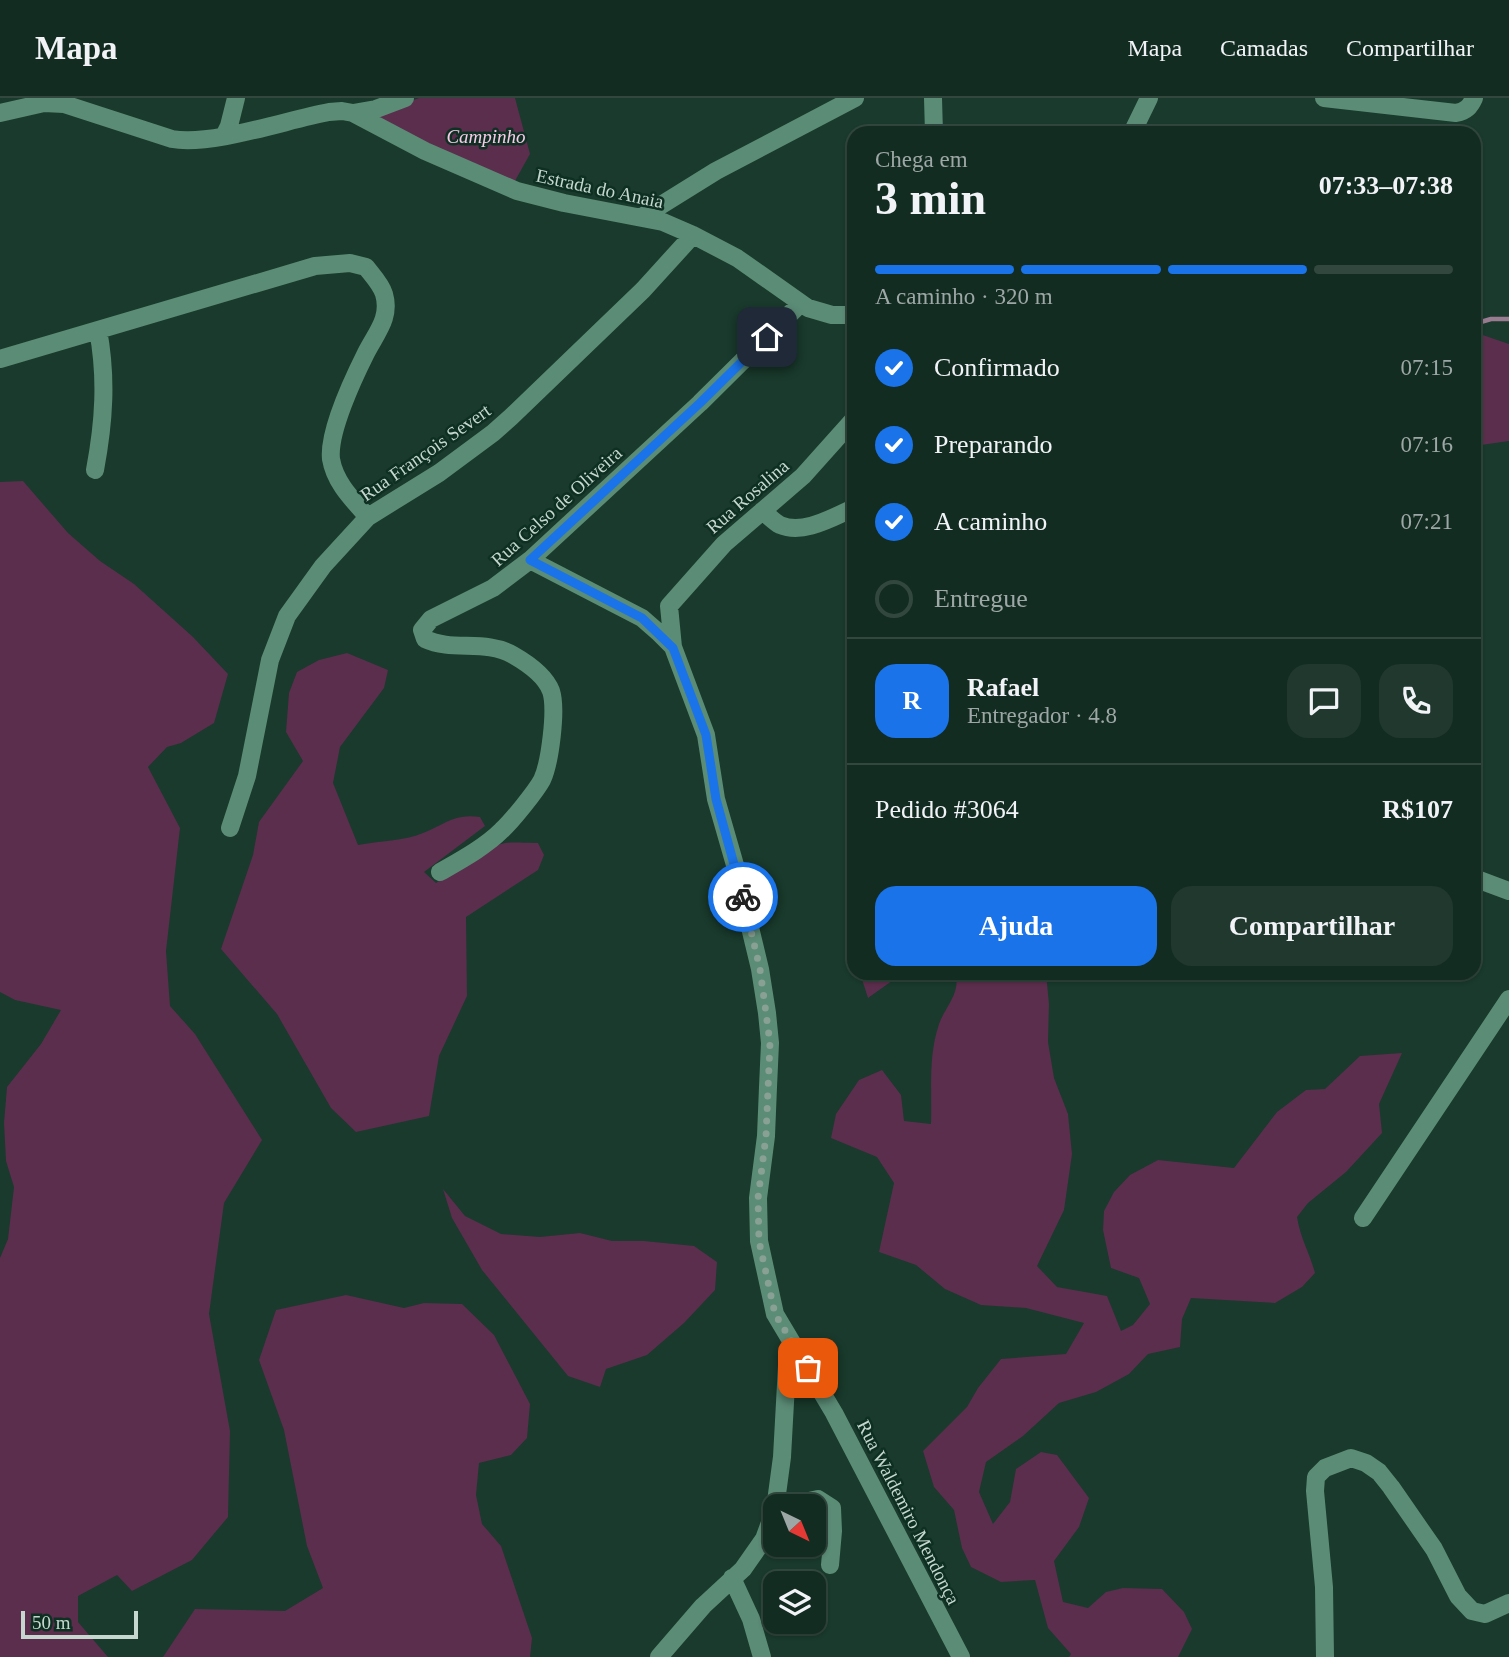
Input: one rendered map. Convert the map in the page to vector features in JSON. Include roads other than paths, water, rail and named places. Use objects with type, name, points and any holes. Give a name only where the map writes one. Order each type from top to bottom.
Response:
[{"type":"street","points":[[223,136],[229,126],[236,98]]},
{"type":"street","points":[[0,113],[44,103],[64,104],[172,139],[196,140],[329,111],[353,113],[405,98]]},
{"type":"street","points":[[642,217],[716,171],[855,98]]},
{"type":"street","points":[[933,98],[934,126]]},
{"type":"street","points":[[1135,126],[1149,98]]},
{"type":"street","points":[[1324,98],[1456,113],[1463,112],[1472,103]]},
{"type":"street","name":"Estrada do Anaia","points":[[353,113],[425,151],[517,191],[663,222],[737,258],[800,304],[818,312],[847,315]]},
{"type":"street","name":"Rua François Severt","points":[[230,828],[247,776],[270,660],[277,638],[287,617],[323,566],[368,517],[439,472],[493,433],[643,290],[693,235]]},
{"type":"street","points":[[0,359],[315,266],[350,263],[366,267],[383,292],[386,309],[381,330],[367,351],[340,415],[332,442],[331,458],[337,478],[347,494],[368,517]]},
{"type":"street","name":"Rua Celso de Oliveira","points":[[440,872],[502,831],[542,780],[554,710],[551,690],[542,677],[512,654],[493,647],[446,646],[433,643],[425,639],[422,630],[437,616],[493,588],[530,560],[700,403],[800,304]]},
{"type":"street","points":[[95,470],[104,420],[105,395],[99,330]]},
{"type":"street","name":"Rua Rosalina","points":[[642,618],[662,613],[724,544],[803,476],[847,427]]},
{"type":"street","points":[[762,511],[780,525],[796,528],[811,526],[847,511]]},
{"type":"street","name":"Rua Waldemiro Mendonça","points":[[530,560],[642,618],[673,648],[706,735],[716,799],[760,969],[770,1043],[766,1136],[758,1198],[759,1241],[775,1314],[799,1351],[887,1512],[961,1657]]},
{"type":"street","points":[[669,606],[673,648]]},
{"type":"street","points":[[1481,881],[1509,891]]},
{"type":"street","points":[[1363,1217],[1509,999]]},
{"type":"street","points":[[777,1494],[782,1457],[787,1366],[799,1351]]},
{"type":"street","points":[[1325,1657],[1324,1587],[1315,1491],[1317,1477],[1325,1468],[1341,1461],[1352,1458],[1379,1472],[1434,1549],[1458,1596],[1472,1611],[1485,1614],[1509,1604]]},
{"type":"street","points":[[826,1504],[832,1508],[830,1565]]},
{"type":"street","points":[[659,1657],[703,1606],[743,1569],[763,1540]]},
{"type":"street","points":[[732,1578],[751,1619],[762,1657]]},
{"type":"waterway","points":[[1481,322],[1509,319]]},
{"type":"park label","name":"Campinho","points":[[486,136]]}]
